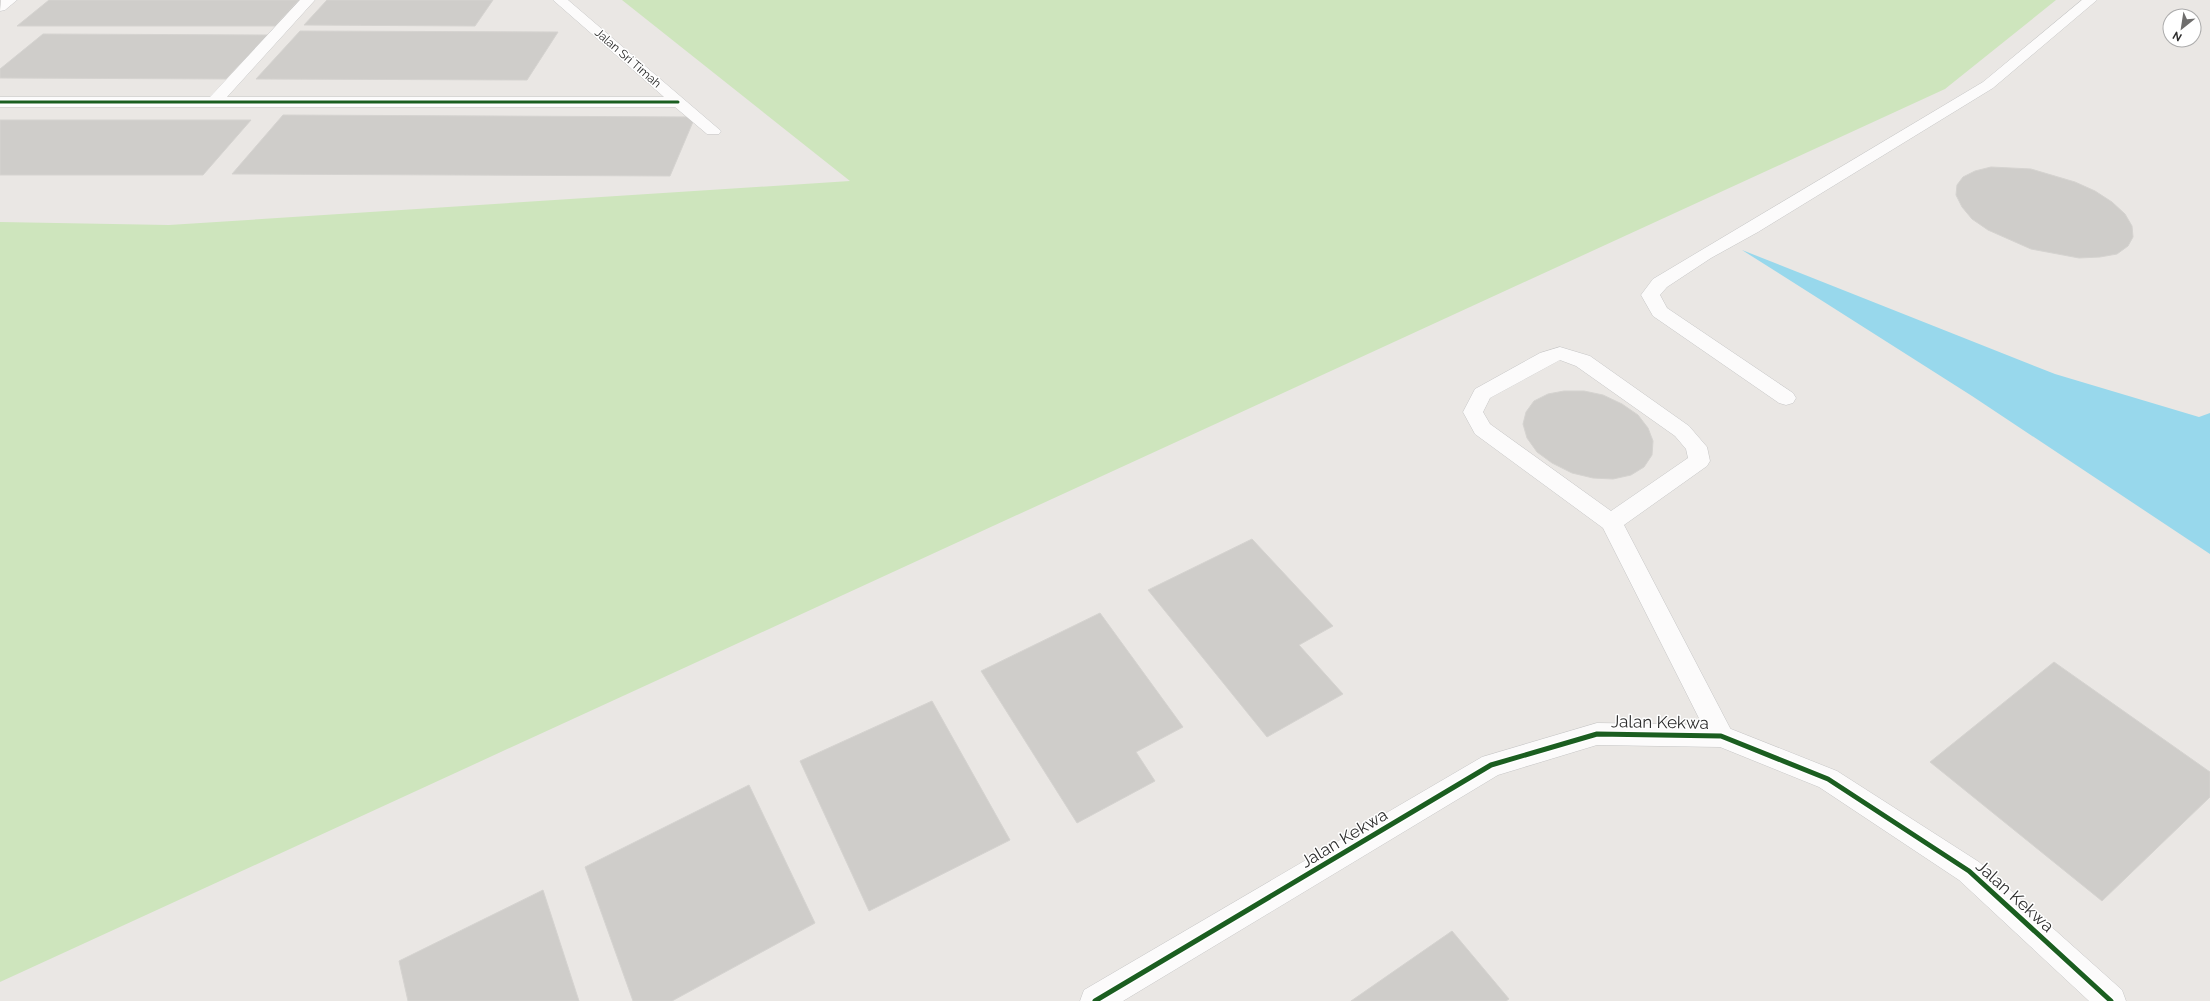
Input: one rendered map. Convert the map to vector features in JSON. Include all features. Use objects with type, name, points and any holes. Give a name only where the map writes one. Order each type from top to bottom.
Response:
[{"type":"street","points":[[0,7],[10,0]]},
{"type":"street","points":[[215,101],[308,0]]},
{"type":"street","name":"Jalan Sri Timah","points":[[560,0],[713,131]]},
{"type":"street","points":[[1786,398],[1660,312],[1650,295],[1660,283],[1705,254],[1752,228],[1988,85],[2090,0]]},
{"type":"street","points":[[0,102],[678,102]]},
{"type":"street","points":[[1611,522],[1699,461],[1696,447],[1682,431],[1582,361],[1560,354],[1547,358],[1482,394],[1473,412],[1482,429],[1611,522],[1721,736]]},
{"type":"street","name":"Jalan Kekwa","points":[[1095,1001],[1491,765],[1597,734],[1721,736],[1828,779],[1969,871],[2111,1001]]},
{"type":"green space","points":[[622,0],[2056,0],[1945,89],[0,982],[0,222],[169,225],[850,181]]},
{"type":"water","points":[[1742,250],[2055,374],[2199,417],[2210,413],[2210,554],[1972,396]]},
{"type":"building","points":[[49,0],[299,0],[275,26],[17,26]]},
{"type":"building","points":[[327,0],[493,0],[475,26],[304,25]]},
{"type":"building","points":[[300,31],[558,32],[527,80],[256,79]]},
{"type":"building","points":[[43,34],[268,35],[226,79],[0,78],[0,69]]},
{"type":"building","points":[[283,115],[695,117],[670,176],[232,174]]},
{"type":"building","points":[[0,120],[251,120],[203,175],[0,175]]},
{"type":"building","points":[[1991,167],[2031,169],[2075,182],[2095,191],[2112,202],[2125,214],[2132,226],[2133,237],[2128,246],[2117,254],[2100,257],[2079,258],[2031,249],[1988,230],[1972,219],[1962,207],[1956,195],[1957,185],[1963,177],[1975,171]]},
{"type":"building","points":[[1564,391],[1584,391],[1603,395],[1622,404],[1638,415],[1648,428],[1653,441],[1652,455],[1644,467],[1631,475],[1613,479],[1593,478],[1572,473],[1552,463],[1537,452],[1527,438],[1523,424],[1526,412],[1534,401],[1548,394]]},
{"type":"building","points":[[1252,539],[1333,626],[1299,645],[1343,694],[1267,737],[1148,590]]},
{"type":"building","points":[[1100,613],[1183,727],[1136,752],[1155,781],[1077,823],[981,671]]},
{"type":"building","points":[[2054,662],[2210,772],[2210,797],[2102,901],[1930,762]]},
{"type":"building","points":[[932,701],[1010,840],[869,911],[800,761]]},
{"type":"building","points":[[749,785],[815,923],[672,1001],[633,1001],[585,867]]},
{"type":"building","points":[[543,890],[579,1001],[408,1001],[399,961]]},
{"type":"building","points":[[1452,931],[1509,999],[1506,1001],[1351,1001]]},
{"type":"cycle path","points":[[0,102],[678,102]]},
{"type":"cycle path","points":[[1095,1001],[1491,765],[1597,734],[1721,736],[1828,779],[1969,871],[2111,1001]]}]
